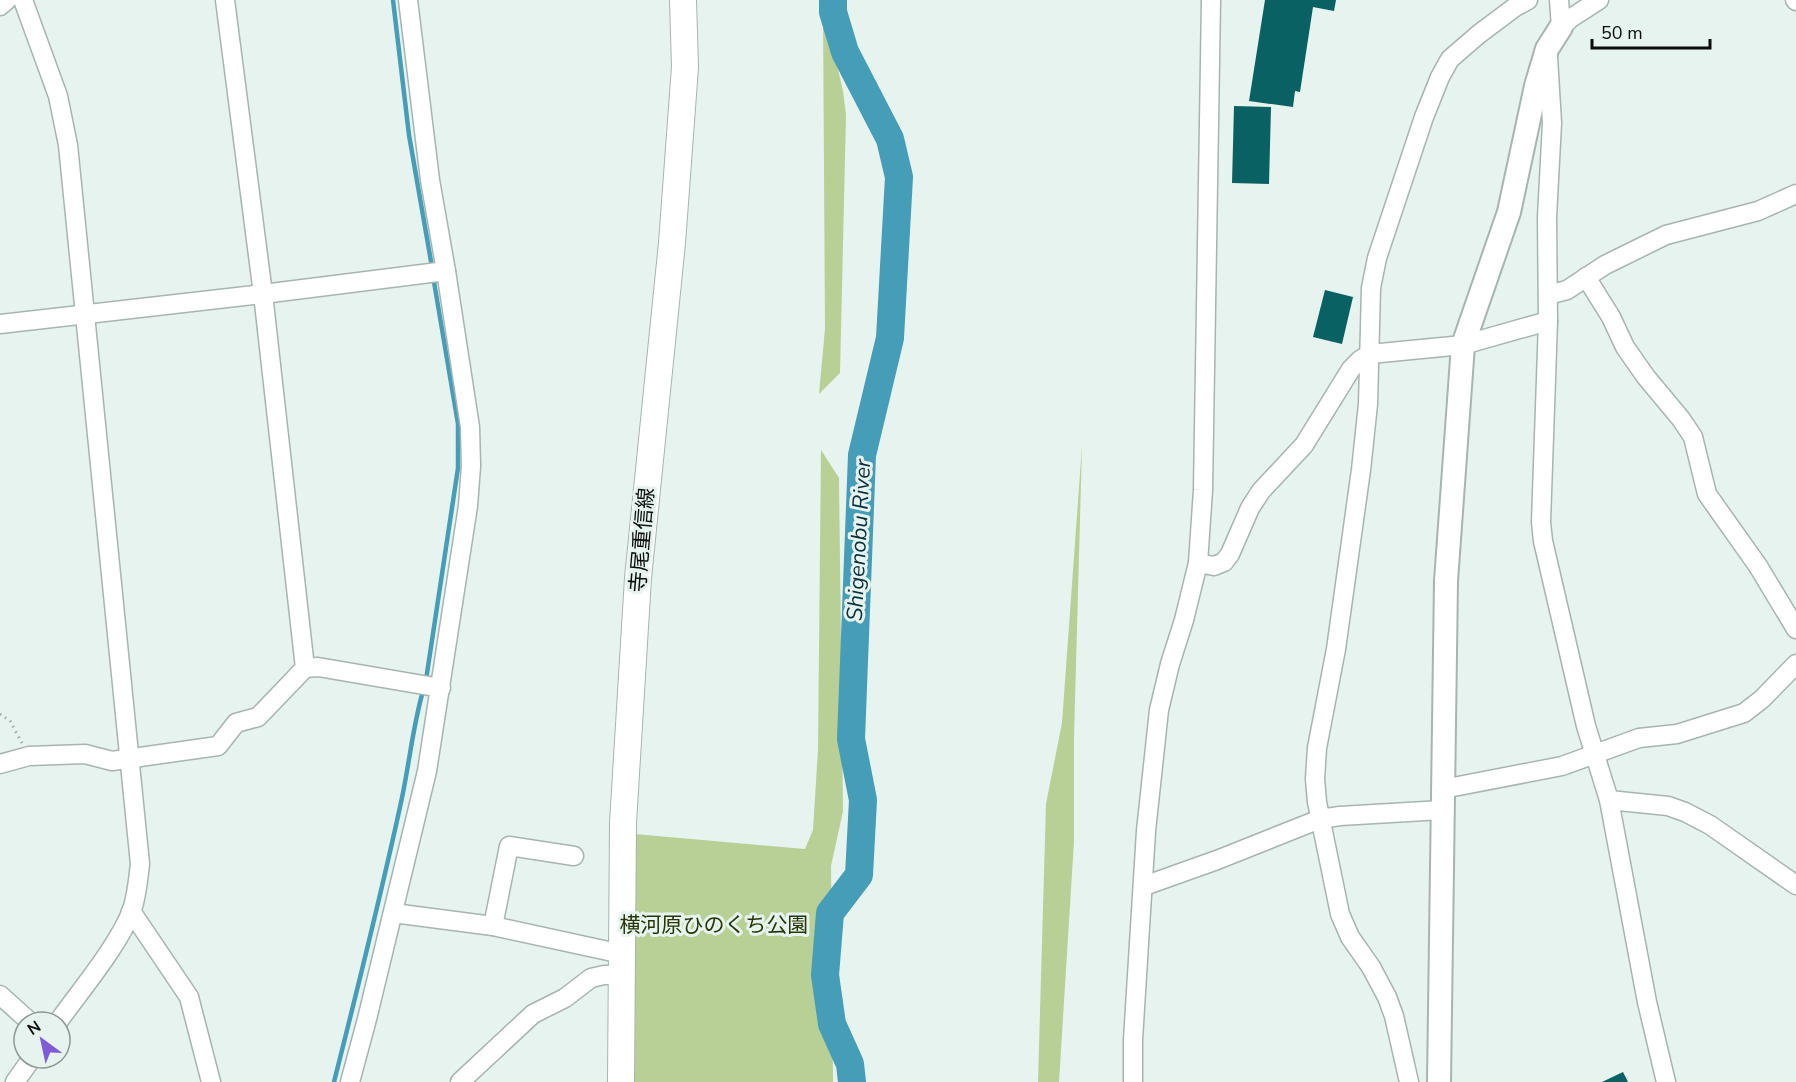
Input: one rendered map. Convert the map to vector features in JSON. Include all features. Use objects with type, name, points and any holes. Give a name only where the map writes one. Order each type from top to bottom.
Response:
[{"type":"main road","name":"寺尾重信線","points":[[621,1082],[623,823],[638,578],[672,243],[685,67],[683,0]]},
{"type":"street","points":[[0,6],[7,0]]},
{"type":"street","points":[[23,0],[58,96],[68,146],[140,864],[138,886],[131,911],[116,939],[66,1010]]},
{"type":"street","points":[[225,0],[263,294],[305,668]]},
{"type":"street","points":[[350,1082],[427,771],[468,506],[471,466],[470,427],[430,180],[408,0]]},
{"type":"street","points":[[1133,1082],[1133,1040],[1146,831],[1159,710],[1198,563],[1203,478],[1211,0]]},
{"type":"street","points":[[1408,1082],[1394,1016],[1387,997],[1371,967],[1350,937],[1340,914],[1320,819],[1315,779],[1317,748],[1336,649],[1361,470],[1368,404],[1371,298],[1377,258],[1424,117],[1450,59],[1515,7],[1528,0]]},
{"type":"street","points":[[1559,0],[1561,27]]},
{"type":"street","points":[[1439,1082],[1446,581],[1463,345],[1509,212],[1536,86],[1547,49],[1561,27],[1599,0]]},
{"type":"street","points":[[1547,49],[1552,123],[1547,218],[1548,321],[1541,522],[1547,563],[1595,756],[1609,800],[1647,1002],[1666,1082]]},
{"type":"street","points":[[1548,296],[1567,290],[1605,265],[1666,235],[1758,211],[1796,194]]},
{"type":"street","points":[[0,324],[446,271]]},
{"type":"street","points":[[1586,277],[1611,316],[1625,347],[1693,437],[1707,494],[1758,566],[1796,629]]},
{"type":"street","points":[[1198,563],[1214,566],[1224,562],[1230,554],[1250,508],[1262,491],[1304,445],[1351,369],[1360,360],[1370,354],[1463,345],[1548,321]]},
{"type":"street","points":[[1144,886],[1320,819],[1443,800],[1595,756],[1639,738],[1677,734],[1744,713],[1762,699],[1796,664]]},
{"type":"street","points":[[0,764],[29,756],[85,754],[112,761],[218,746],[236,723],[258,717],[305,668],[318,667],[441,688]]},
{"type":"street","points":[[1609,800],[1668,806],[1684,812],[1710,825],[1796,885]]},
{"type":"street","points":[[494,926],[508,846],[574,856]]},
{"type":"street","points":[[131,911],[189,997],[211,1082]]},
{"type":"street","points":[[393,913],[494,926],[622,964]]},
{"type":"street","points":[[460,1082],[533,1014],[565,998],[591,978],[604,975],[622,964]]},
{"type":"street","points":[[0,995],[17,1010]]},
{"type":"path","points":[[0,714],[10,721],[29,756]]},
{"type":"green space","points":[[823,6],[843,91],[846,115],[840,373],[819,394],[825,329]]},
{"type":"green space","points":[[1082,446],[1074,737],[1074,841],[1059,1082],[1038,1082],[1046,804],[1062,723]]},
{"type":"green space","name":"横河原ひのくち公園","points":[[821,450],[839,478],[843,811],[831,866],[833,1082],[626,1082],[635,834],[805,849],[813,830],[818,750]]},
{"type":"building","points":[[1265,0],[1336,0],[1334,11],[1313,7],[1300,92],[1295,91],[1293,107],[1249,101]]},
{"type":"building","points":[[1234,106],[1271,107],[1269,184],[1232,183]]},
{"type":"building","points":[[1325,290],[1353,297],[1342,344],[1313,337]]},
{"type":"building","points":[[1623,1072],[1628,1082],[1602,1082]]},
{"type":"waterway","points":[[393,0],[409,135],[432,267]]},
{"type":"waterway","name":"Shigenobu River","points":[[833,0],[833,12],[845,52],[890,139],[899,177],[890,338],[862,455],[851,739],[863,800],[859,875],[830,913],[825,975],[832,1024],[850,1064],[852,1082]]},
{"type":"waterway","points":[[426,680],[458,468],[458,424],[433,276]]},
{"type":"waterway","points":[[334,1082],[392,841],[423,691]]}]
